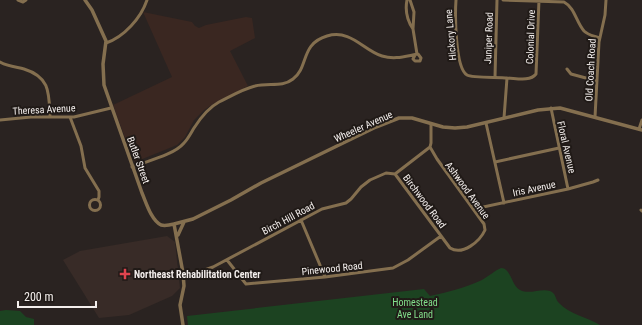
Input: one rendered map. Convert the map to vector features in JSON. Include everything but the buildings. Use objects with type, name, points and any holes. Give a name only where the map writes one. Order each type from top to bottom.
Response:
[{"type":"street","points":[[18,0],[23,2],[26,0]]},
{"type":"street","name":"Butler Street","points":[[85,0],[92,10],[106,43],[103,81],[111,108],[143,196],[159,224],[164,226],[174,224]]},
{"type":"street","points":[[106,43],[120,35],[137,19],[144,9],[147,0]]},
{"type":"street","points":[[409,0],[406,9],[407,18],[413,29]]},
{"type":"street","points":[[132,167],[178,148],[185,142],[204,114],[219,103],[255,86],[282,84],[293,79],[300,72],[309,49],[317,41],[325,37],[338,35],[349,37],[376,54],[387,58],[416,55],[413,29],[414,12],[409,0]]},
{"type":"street","name":"Hickory Lane","points":[[456,0],[456,34],[462,70],[469,76],[507,78]]},
{"type":"street","name":"Juniper Road","points":[[495,77],[497,0]]},
{"type":"street","points":[[503,0],[539,0],[566,3],[573,10],[584,30],[599,38]]},
{"type":"street","name":"Colonial Drive","points":[[507,78],[531,78],[536,74],[539,0]]},
{"type":"street","name":"Old Coach Road","points":[[595,117],[599,38],[605,15],[606,0]]},
{"type":"street","points":[[0,62],[31,72],[42,79],[48,92],[50,116]]},
{"type":"street","points":[[568,69],[571,74],[597,81]]},
{"type":"street","points":[[504,118],[507,78]]},
{"type":"street","name":"Theresa Avenue","points":[[0,120],[50,116],[80,116],[111,108]]},
{"type":"street","name":"Wheeler Avenue","points":[[174,224],[184,222],[231,200],[261,183],[399,118],[408,118],[443,128],[455,128],[486,123],[550,108],[566,109],[641,129]]},
{"type":"street","name":"Floral Avenue","points":[[550,108],[568,189]]},
{"type":"street","points":[[70,117],[81,146],[85,168],[99,191],[98,200]]},
{"type":"street","points":[[641,129],[642,120]]},
{"type":"street","points":[[486,123],[504,203]]},
{"type":"street","points":[[430,147],[431,124]]},
{"type":"street","name":"Birchwood Road","points":[[430,147],[395,174],[448,246],[455,250]]},
{"type":"street","name":"Ashwood Avenue","points":[[430,147],[439,162],[484,224],[484,233],[472,245],[462,250],[455,250]]},
{"type":"street","points":[[495,162],[559,148]]},
{"type":"street","name":"Birch Hill Road","points":[[183,273],[205,271],[301,220],[326,208],[346,203],[361,187],[378,176],[388,172],[395,174]]},
{"type":"street","name":"Iris Avenue","points":[[474,209],[568,189],[598,180]]},
{"type":"street","points":[[301,220],[325,277]]},
{"type":"street","points":[[177,238],[184,222]]},
{"type":"street","points":[[174,224],[183,273],[184,286],[180,305],[182,325]]},
{"type":"street","name":"Pinewood Road","points":[[227,260],[246,284],[325,277],[393,268],[408,260],[441,236]]},
{"type":"shaded area","points":[[143,12],[192,22],[199,28],[206,25],[246,17],[252,18],[255,38],[230,51],[248,86],[204,110],[194,120],[185,137],[177,145],[135,162],[113,105],[172,77]]},
{"type":"shaded area","name":"Northeast Rehabilitation Center","points":[[167,236],[175,242],[180,288],[172,296],[129,315],[99,318],[63,260],[80,251]]},
{"type":"green space","name":"Homestead Ave Land","points":[[501,268],[507,271],[517,288],[520,290],[528,292],[542,290],[550,291],[563,307],[600,325],[188,325],[187,316],[424,289],[430,296],[456,290],[476,283]]},
{"type":"green space","points":[[0,311],[20,311],[26,317],[34,319],[34,325],[0,325]]},
{"type":"place","name":"Northeast Rehabilitation Center","points":[[125,274]]}]
